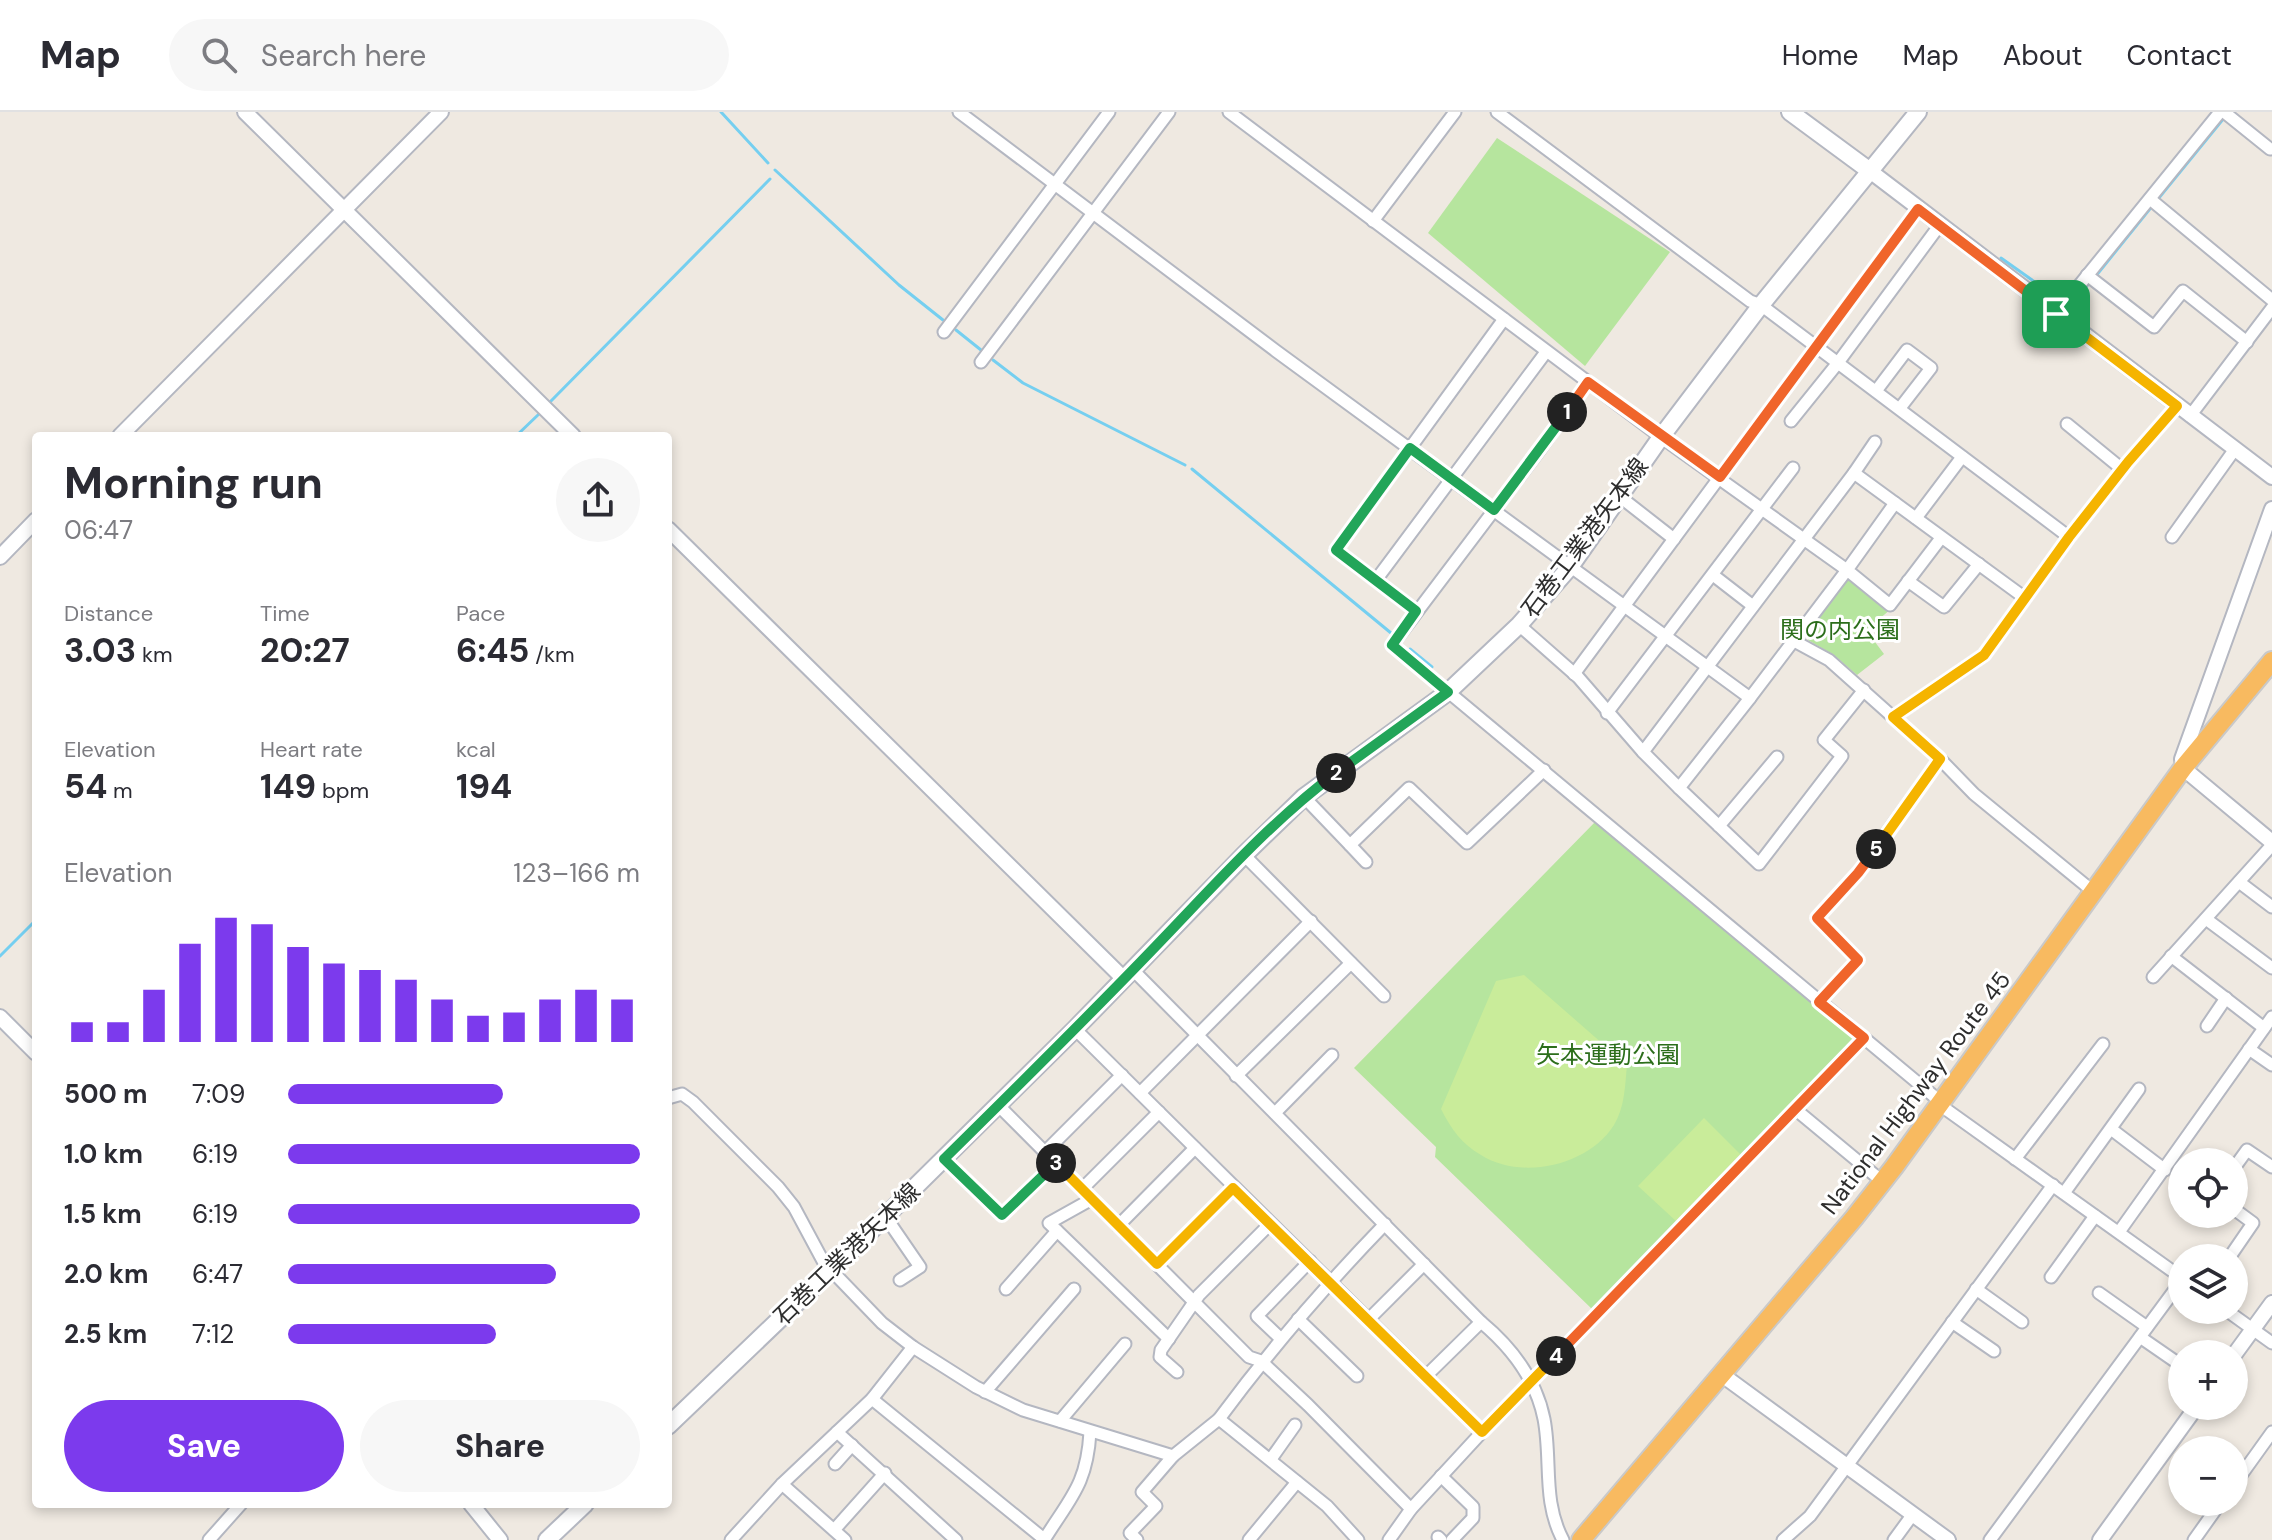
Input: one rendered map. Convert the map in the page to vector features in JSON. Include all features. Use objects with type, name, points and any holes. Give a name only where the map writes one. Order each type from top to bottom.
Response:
[{"type":"highway","name":"National Highway Route 45","points":[[1581,1540],[1883,1182],[2183,768],[2272,661]]},
{"type":"main road","points":[[1790,112],[1870,171]]},
{"type":"main road","name":"石巻工業港矢本線","points":[[672,1422],[944,1159],[1304,797],[1448,692],[1519,625],[1570,567],[1661,437],[1761,305],[1918,112]]},
{"type":"main road","points":[[547,1540],[581,1508]]},
{"type":"street","points":[[245,112],[569,432]]},
{"type":"street","points":[[124,432],[441,112]]},
{"type":"street","points":[[959,112],[1276,351],[1750,698]]},
{"type":"street","points":[[944,332],[1109,112]]},
{"type":"street","points":[[981,362],[1169,112]]},
{"type":"street","points":[[1229,112],[1546,352],[1804,537],[1890,605],[1941,538]]},
{"type":"street","points":[[1373,221],[1455,112]]},
{"type":"street","points":[[1497,112],[1750,301],[1761,305],[1900,408],[2069,537]]},
{"type":"street","points":[[2061,307],[2091,278],[2225,114],[2270,149]]},
{"type":"street","points":[[1870,171],[1939,226],[2061,307],[2177,406],[2272,477]]},
{"type":"street","points":[[2153,202],[2272,300]]},
{"type":"street","points":[[1574,674],[1918,209]]},
{"type":"street","points":[[1791,421],[1939,226]]},
{"type":"street","points":[[2091,278],[2154,327],[2183,291],[2247,342]]},
{"type":"street","points":[[2190,416],[2272,308]]},
{"type":"street","points":[[1416,611],[1336,550],[1504,319]]},
{"type":"street","points":[[1876,391],[1907,350],[1931,368],[1900,408]]},
{"type":"street","points":[[1376,580],[1546,352]]},
{"type":"street","points":[[1588,382],[1392,645],[1941,1103],[2168,1269]]},
{"type":"street","points":[[1893,717],[1984,655],[2069,537],[2177,406]]},
{"type":"street","points":[[2067,424],[2122,469]]},
{"type":"street","points":[[1643,752],[1875,442]]},
{"type":"street","points":[[2172,537],[2235,449]]},
{"type":"street","points":[[1916,518],[1962,457]]},
{"type":"street","points":[[1607,713],[1793,468]]},
{"type":"street","points":[[1854,473],[2025,598]]},
{"type":"street","points":[[1619,496],[1674,539]]},
{"type":"street","points":[[1679,788],[1794,641],[1895,503]]},
{"type":"street","points":[[2153,977],[2272,844],[2183,768],[2182,759],[2272,509]]},
{"type":"street","points":[[0,557],[32,524]]},
{"type":"street","points":[[672,533],[1128,975],[1197,1035],[1510,1349],[1530,1382],[1544,1419],[1548,1495],[1563,1540]]},
{"type":"street","points":[[1908,581],[1944,607],[1979,564]]},
{"type":"street","points":[[1713,575],[1753,606]]},
{"type":"street","points":[[1519,625],[1574,674],[1643,752],[1759,864],[1842,756],[1824,740],[1864,690]]},
{"type":"street","points":[[1794,641],[1829,660],[1940,759],[1974,794],[2095,893]]},
{"type":"street","points":[[1719,826],[1777,757]]},
{"type":"street","points":[[1819,1002],[1858,960],[1817,918],[1858,873],[1940,759]]},
{"type":"street","points":[[1350,845],[1409,788],[1467,843],[1544,770]]},
{"type":"street","points":[[1304,797],[1366,862]]},
{"type":"street","points":[[1244,855],[1384,996]]},
{"type":"street","points":[[2239,882],[2272,907]]},
{"type":"street","points":[[2206,919],[2272,968]]},
{"type":"street","points":[[1140,1093],[1311,921]]},
{"type":"street","points":[[2171,956],[2264,1028]]},
{"type":"street","points":[[1236,1076],[1351,963]]},
{"type":"street","points":[[2207,1026],[2226,998]]},
{"type":"street","points":[[0,1017],[32,1049]]},
{"type":"street","points":[[2119,1232],[2272,1017]]},
{"type":"street","points":[[1075,1029],[1482,1432]]},
{"type":"street","points":[[1389,1540],[1411,1509],[1482,1432],[1864,1038]]},
{"type":"street","points":[[2015,1159],[2103,1044]]},
{"type":"street","points":[[2249,1049],[2272,1065]]},
{"type":"street","points":[[1275,1113],[1332,1055]]},
{"type":"street","points":[[1045,1152],[1122,1075]]},
{"type":"street","points":[[2064,1193],[2139,1089]]},
{"type":"street","points":[[672,1097],[682,1094],[693,1102],[755,1162],[794,1207],[823,1261],[882,1323],[913,1347],[985,1392],[1023,1410],[1173,1456]]},
{"type":"street","points":[[998,1105],[1249,1357],[1261,1361],[1411,1509]]},
{"type":"street","points":[[1795,1109],[1883,1182]]},
{"type":"street","points":[[1082,1189],[1159,1112]]},
{"type":"street","points":[[2111,1129],[2165,1170]]},
{"type":"street","points":[[1118,1226],[1195,1148]]},
{"type":"street","points":[[2248,1151],[2272,1167]]},
{"type":"street","points":[[944,1159],[1002,1215],[1056,1163]]},
{"type":"street","points":[[1783,1540],[1810,1516],[2053,1185]]},
{"type":"street","points":[[1157,1264],[1233,1188]]},
{"type":"street","points":[[1092,1199],[1049,1223],[1169,1339]]},
{"type":"street","points":[[885,1216],[923,1265],[900,1280]]},
{"type":"street","points":[[2051,1277],[2095,1216]]},
{"type":"street","points":[[2239,1244],[2253,1223],[2248,1219]]},
{"type":"street","points":[[1177,1372],[1160,1357],[1161,1350],[1199,1295],[1270,1224]]},
{"type":"street","points":[[1130,1538],[1156,1506],[1142,1492],[1173,1456],[1219,1419],[1280,1338],[1385,1224]]},
{"type":"street","points":[[1006,1289],[1057,1231]]},
{"type":"street","points":[[1280,1338],[1257,1316],[1310,1261]]},
{"type":"street","points":[[1369,1319],[1424,1264]]},
{"type":"street","points":[[985,1392],[1074,1289]]},
{"type":"street","points":[[1976,1289],[2022,1322]]},
{"type":"street","points":[[2099,1293],[2168,1353]]},
{"type":"street","points":[[1990,1540],[2168,1299]]},
{"type":"street","points":[[2244,1340],[2272,1303]]},
{"type":"street","points":[[1298,1319],[1357,1376]]},
{"type":"street","points":[[1427,1375],[1481,1322]]},
{"type":"street","points":[[1952,1322],[1994,1351]]},
{"type":"street","points":[[2245,1324],[2272,1343]]},
{"type":"street","points":[[1060,1421],[1125,1344]]},
{"type":"street","points":[[731,1540],[782,1484],[872,1399],[913,1347]]},
{"type":"street","points":[[1721,1374],[1948,1540]]},
{"type":"street","points":[[872,1399],[1044,1539],[1082,1478],[1088,1461],[1090,1432]]},
{"type":"street","points":[[1219,1419],[1334,1513],[1358,1540]]},
{"type":"street","points":[[2100,1540],[2187,1420]]},
{"type":"street","points":[[1271,1459],[1295,1425]]},
{"type":"street","points":[[837,1432],[956,1540]]},
{"type":"street","points":[[2248,1465],[2272,1432]]},
{"type":"street","points":[[835,1464],[852,1445]]},
{"type":"street","points":[[834,1530],[885,1473]]},
{"type":"street","points":[[1441,1476],[1473,1507],[1473,1518],[1452,1540]]},
{"type":"street","points":[[1249,1540],[1297,1482]]},
{"type":"street","points":[[782,1484],[845,1540]]},
{"type":"street","points":[[209,1540],[237,1508]]},
{"type":"street","points":[[474,1508],[500,1540]]},
{"type":"street","points":[[1894,1540],[1913,1514]]},
{"type":"street","points":[[2194,1540],[2211,1516]]},
{"type":"green space","points":[[1497,138],[1670,252],[1585,366],[1428,233]]},
{"type":"green space","name":"関の内公園","points":[[1850,579],[1891,609],[1866,630],[1884,654],[1857,675],[1834,655],[1808,640],[1808,632],[1845,580]]},
{"type":"green space","name":"矢本運動公園","points":[[1596,821],[1856,1038],[1593,1310],[1435,1157],[1436,1147],[1354,1068]]},
{"type":"green space","points":[[1524,975],[1627,1065],[1624,1096],[1614,1125],[1603,1139],[1588,1150],[1554,1165],[1516,1167],[1497,1163],[1468,1146],[1441,1109],[1496,981]]},
{"type":"green space","points":[[1704,1118],[1741,1155],[1677,1222],[1638,1186]]},
{"type":"waterway","points":[[721,112],[768,163]]},
{"type":"waterway","points":[[2158,199],[2224,118]]},
{"type":"waterway","points":[[775,170],[899,285],[943,320]]},
{"type":"waterway","points":[[550,402],[770,179]]},
{"type":"waterway","points":[[2095,277],[2153,205]]},
{"type":"waterway","points":[[2001,258],[2070,307],[2090,282]]},
{"type":"waterway","points":[[956,330],[981,350]]},
{"type":"waterway","points":[[993,360],[1023,383],[1185,465]]},
{"type":"waterway","points":[[520,432],[539,414]]},
{"type":"waterway","points":[[1192,469],[1391,633]]},
{"type":"waterway","points":[[1410,649],[1432,667]]},
{"type":"waterway","points":[[0,956],[32,924]]},
{"type":"route","points":[[1918,209],[2056,314],[2177,406],[2069,537],[1984,655],[1893,717],[1940,759],[1858,873],[1817,918],[1858,960],[1819,1002],[1864,1038],[1482,1432],[1233,1188],[1157,1264],[1056,1163],[1002,1215],[944,1159],[1304,797],[1448,692],[1392,645],[1416,611],[1336,550],[1410,448],[1494,510],[1588,382],[1720,477],[1918,209]]}]
